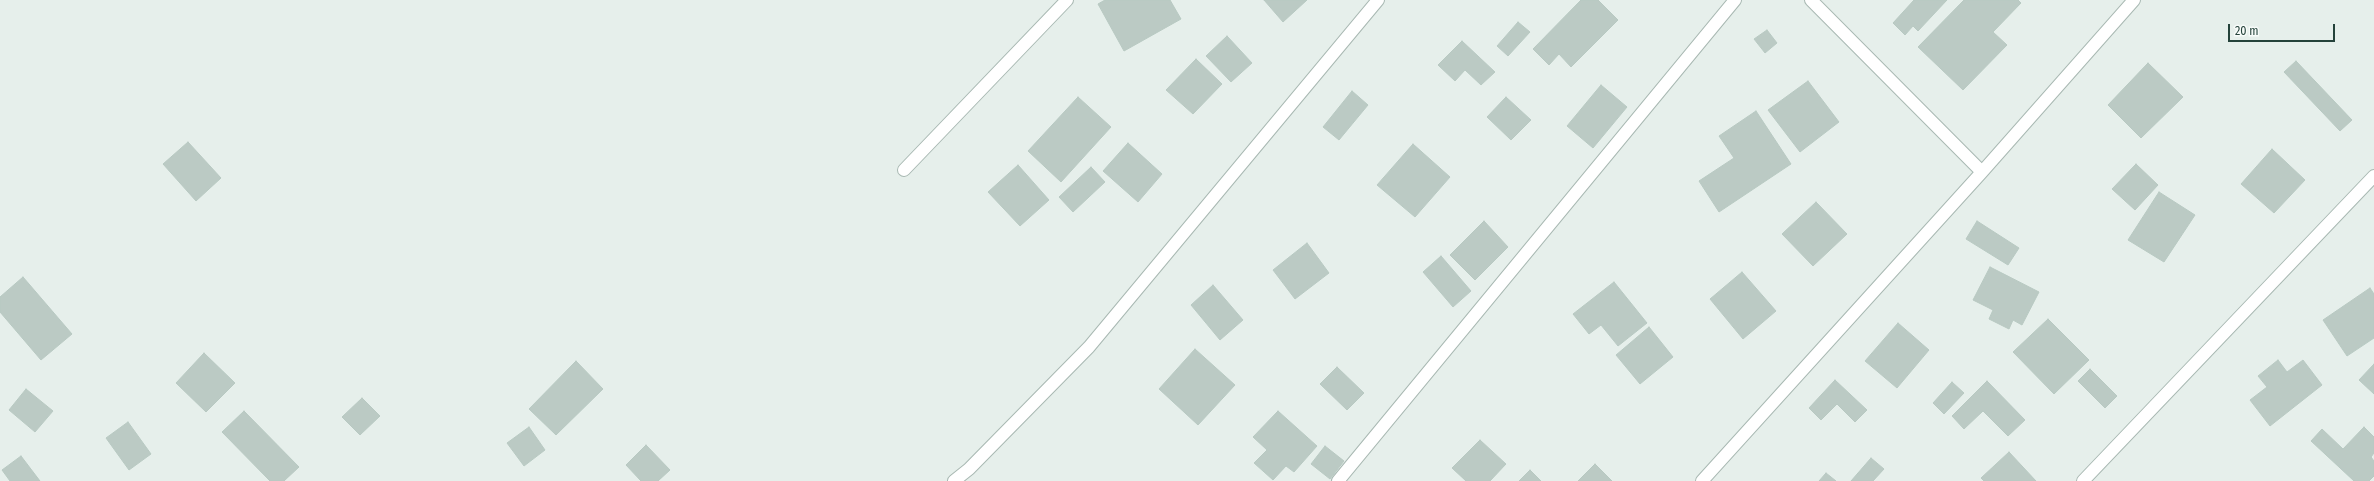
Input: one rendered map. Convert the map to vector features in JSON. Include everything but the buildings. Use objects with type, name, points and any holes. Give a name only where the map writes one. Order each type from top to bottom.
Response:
[{"type":"street","points":[[904,170],[1067,0]]},
{"type":"street","points":[[954,481],[969,469],[1089,347],[1378,0]]},
{"type":"street","points":[[1338,481],[1735,0]]},
{"type":"street","points":[[1811,0],[1982,172]]},
{"type":"street","points":[[1702,481],[1982,172],[2134,0]]},
{"type":"street","points":[[2083,481],[2374,176]]}]
